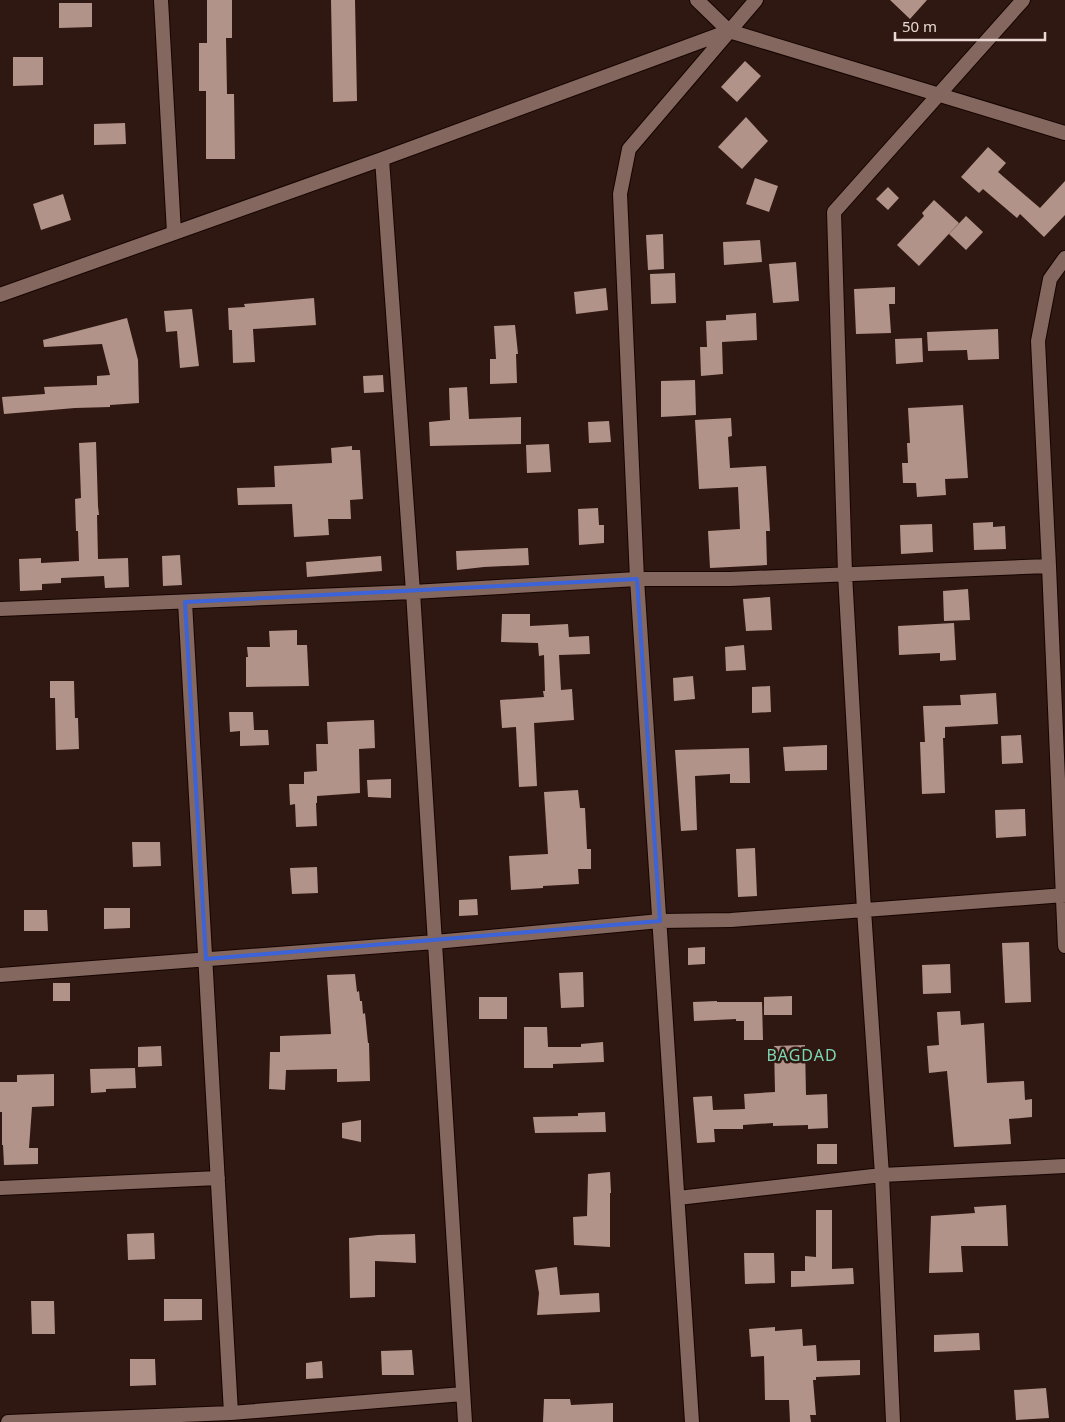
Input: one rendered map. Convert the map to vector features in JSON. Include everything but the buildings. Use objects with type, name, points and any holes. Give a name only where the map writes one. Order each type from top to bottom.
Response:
[{"type":"street","points":[[161,0],[174,233]]},
{"type":"street","points":[[697,0],[729,30],[1065,133]]},
{"type":"street","points":[[692,1422],[637,579],[620,194],[629,149],[756,0]]},
{"type":"street","points":[[893,1422],[882,1175],[864,910],[845,574],[834,212],[1023,0]]},
{"type":"street","points":[[0,296],[382,159],[729,30]]},
{"type":"street","points":[[382,159],[413,592],[465,1422]]},
{"type":"street","points":[[1065,258],[1050,279],[1038,341],[1049,566],[1058,633],[1065,946]]},
{"type":"street","points":[[0,609],[413,592],[637,579],[730,579],[1049,566]]},
{"type":"street","points":[[185,602],[231,1413]]},
{"type":"street","points":[[0,975],[435,942],[660,922],[731,920],[1064,895]]},
{"type":"street","points":[[678,1198],[882,1175],[1065,1166]]},
{"type":"street","points":[[0,1188],[218,1178]]},
{"type":"street","points":[[8,1422],[231,1413],[464,1394]]},
{"type":"highlighted area","points":[[637,579],[660,921],[206,959],[185,602]]},
{"type":"district","name":"BAGDAD","points":[[802,1055]]}]
